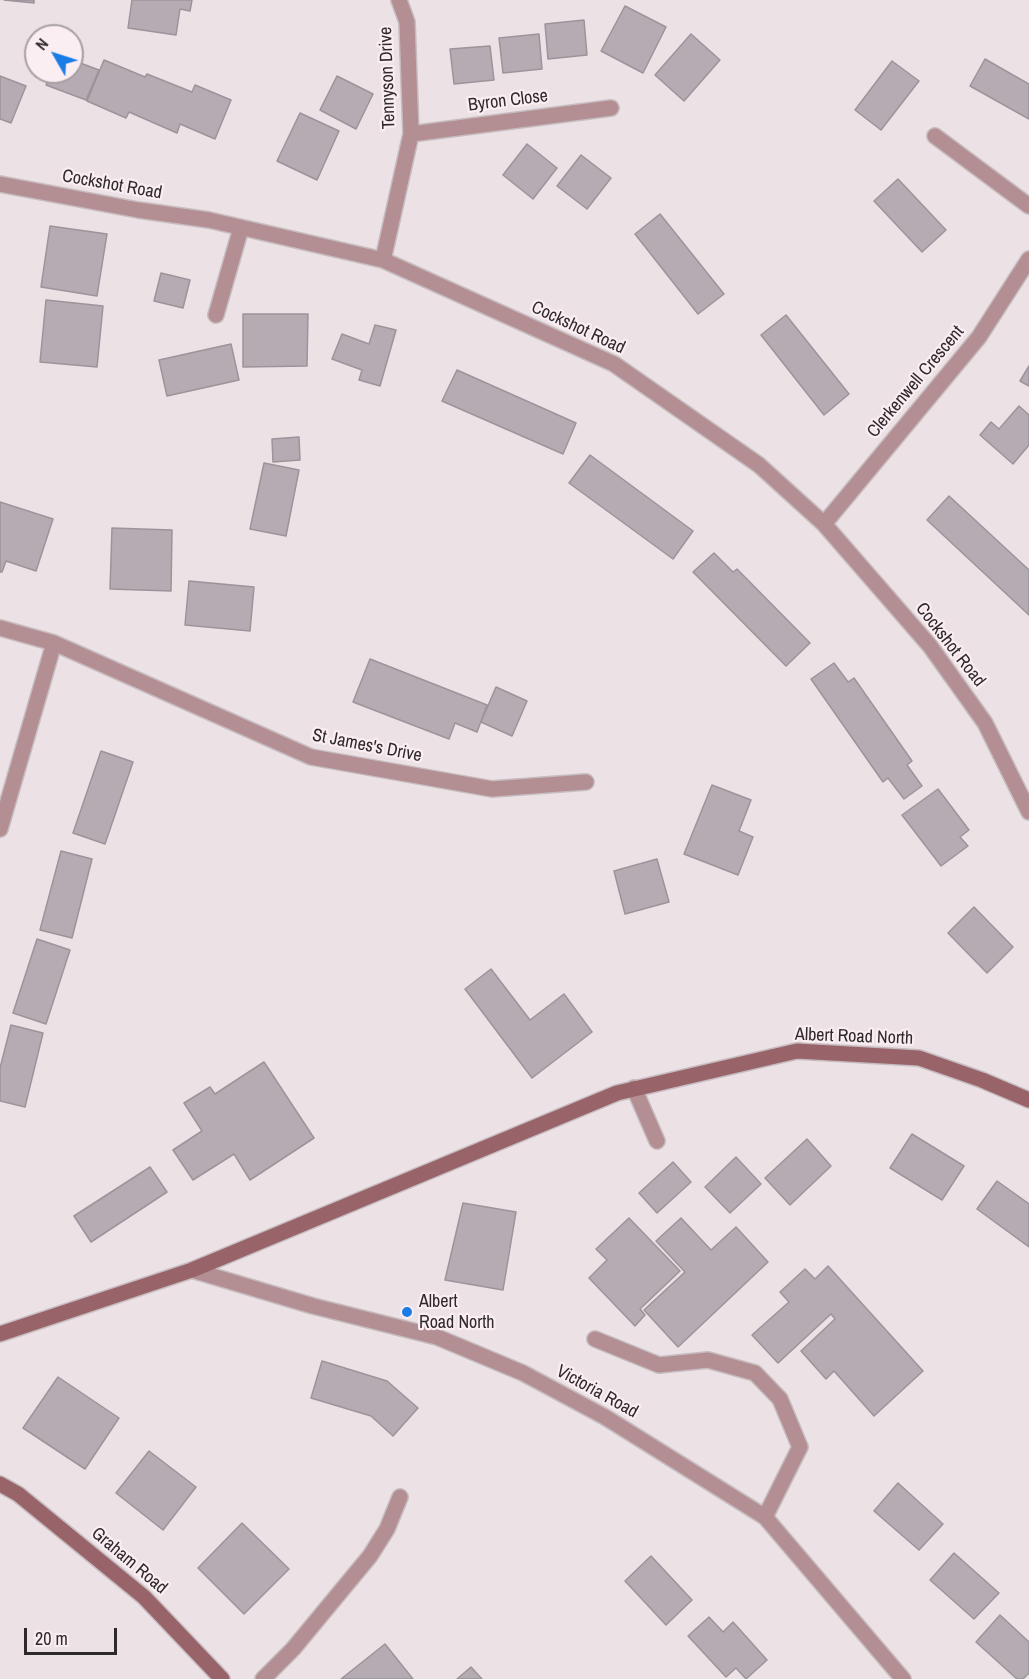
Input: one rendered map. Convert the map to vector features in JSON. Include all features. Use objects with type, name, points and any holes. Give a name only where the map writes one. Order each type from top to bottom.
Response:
[{"type":"street","name":"Tennyson Drive","points":[[383,260],[411,134],[407,22],[399,0]]},
{"type":"street","name":"Byron Close","points":[[411,134],[611,108]]},
{"type":"street","points":[[935,136],[1029,206]]},
{"type":"street","name":"Cockshot Road","points":[[0,184],[138,210],[209,220],[383,260],[614,364],[759,465],[824,524],[930,646],[985,723],[1029,812]]},
{"type":"street","points":[[216,315],[241,228]]},
{"type":"street","name":"Clerkenwell Crescent","points":[[824,524],[979,337],[1029,259]]},
{"type":"street","name":"St James's Drive","points":[[0,628],[54,642],[311,757],[492,789],[586,782]]},
{"type":"street","points":[[0,829],[54,642]]},
{"type":"street","name":"Albert Road North","points":[[0,1334],[192,1270],[617,1093],[634,1088],[797,1051],[919,1058],[982,1080],[1029,1100]]},
{"type":"street","points":[[634,1088],[657,1142]]},
{"type":"street","name":"Victoria Road","points":[[192,1270],[313,1306],[437,1337],[523,1373],[605,1417],[765,1517],[903,1679]]},
{"type":"street","points":[[595,1339],[659,1365],[708,1360],[755,1373],[780,1399],[800,1447],[765,1517]]},
{"type":"street","name":"Graham Road","points":[[0,1484],[18,1494],[144,1597],[222,1679]]},
{"type":"street","points":[[263,1679],[293,1649],[370,1556],[387,1529],[400,1497]]},
{"type":"building","points":[[4,0],[34,0],[34,3]]},
{"type":"building","points":[[132,0],[192,0],[190,11],[180,9],[176,35],[128,28]]},
{"type":"building","points":[[625,6],[666,27],[643,73],[601,51]]},
{"type":"building","points":[[584,20],[587,55],[548,59],[545,24]]},
{"type":"building","points":[[539,34],[542,69],[503,73],[499,38]]},
{"type":"building","points":[[691,34],[720,60],[684,101],[655,75]]},
{"type":"building","points":[[490,46],[494,80],[454,84],[450,49]]},
{"type":"building","points":[[985,59],[1029,84],[1029,119],[970,86]]},
{"type":"building","points":[[104,60],[145,77],[147,74],[192,92],[195,85],[231,100],[215,139],[180,124],[177,133],[129,112],[126,118],[87,101]]},
{"type":"building","points":[[892,61],[919,81],[881,130],[855,110]]},
{"type":"building","points":[[84,64],[99,70],[86,100],[46,85],[84,84]]},
{"type":"building","points":[[0,76],[26,86],[11,123],[0,119]]},
{"type":"building","points":[[337,76],[373,94],[356,129],[320,110]]},
{"type":"building","points":[[300,113],[339,131],[317,180],[277,161]]},
{"type":"building","points":[[527,144],[557,168],[533,199],[503,175]]},
{"type":"building","points":[[581,155],[611,178],[587,209],[557,186]]},
{"type":"building","points":[[898,179],[946,230],[922,252],[874,201]]},
{"type":"building","points":[[660,214],[724,294],[698,314],[635,234]]},
{"type":"building","points":[[50,226],[107,234],[97,296],[41,287]]},
{"type":"building","points":[[161,273],[190,280],[183,308],[154,301]]},
{"type":"building","points":[[46,300],[103,306],[97,367],[40,362]]},
{"type":"building","points":[[243,314],[308,314],[307,366],[243,367]]},
{"type":"building","points":[[786,315],[849,394],[824,415],[761,335]]},
{"type":"building","points":[[375,325],[396,330],[380,386],[359,380],[362,370],[332,359],[342,334],[369,344]]},
{"type":"building","points":[[231,344],[239,380],[167,396],[159,360]]},
{"type":"building","points":[[1029,366],[1029,386],[1020,381]]},
{"type":"building","points":[[457,370],[576,423],[563,454],[442,401]]},
{"type":"building","points":[[1019,406],[1029,415],[1029,445],[1013,464],[980,435],[991,422],[999,429]]},
{"type":"building","points":[[299,437],[300,460],[273,462],[272,439]]},
{"type":"building","points":[[590,455],[693,531],[673,559],[569,483]]},
{"type":"building","points":[[264,463],[299,470],[286,536],[250,529]]},
{"type":"building","points":[[949,496],[1029,570],[1029,615],[927,520]]},
{"type":"building","points":[[0,502],[53,519],[36,571],[6,561],[0,572]]},
{"type":"building","points":[[112,528],[172,530],[171,591],[110,589]]},
{"type":"building","points":[[714,553],[733,572],[737,569],[810,643],[786,666],[693,572]]},
{"type":"building","points":[[189,581],[254,587],[250,631],[185,625]]},
{"type":"building","points":[[370,659],[487,705],[477,732],[455,723],[449,739],[353,702]]},
{"type":"building","points":[[834,663],[848,682],[854,678],[912,761],[907,765],[922,786],[904,799],[888,778],[883,782],[811,679]]},
{"type":"building","points":[[496,687],[527,701],[512,736],[481,722]]},
{"type":"building","points":[[101,751],[133,762],[105,844],[73,833]]},
{"type":"building","points":[[712,785],[751,800],[739,831],[753,837],[738,875],[684,854]]},
{"type":"building","points":[[938,789],[969,830],[960,837],[968,846],[941,866],[902,815]]},
{"type":"building","points":[[61,851],[92,859],[72,938],[40,930]]},
{"type":"building","points":[[657,859],[669,902],[625,914],[614,871]]},
{"type":"building","points":[[974,907],[1013,947],[987,973],[948,933]]},
{"type":"building","points":[[37,939],[70,950],[46,1024],[13,1013]]},
{"type":"building","points":[[491,969],[530,1020],[564,994],[592,1032],[532,1078],[465,989]]},
{"type":"building","points":[[11,1025],[43,1033],[25,1107],[0,1101],[0,1068]]},
{"type":"building","points":[[264,1062],[314,1138],[250,1180],[234,1154],[193,1180],[173,1150],[202,1131],[184,1103],[210,1087],[215,1094]]},
{"type":"building","points":[[912,1134],[964,1166],[942,1200],[890,1168]]},
{"type":"building","points":[[807,1139],[831,1166],[790,1205],[765,1178]]},
{"type":"building","points":[[736,1157],[761,1184],[730,1213],[705,1187]]},
{"type":"building","points":[[673,1162],[691,1182],[657,1213],[639,1193]]},
{"type":"building","points":[[150,1167],[167,1192],[91,1242],[74,1216]]},
{"type":"building","points":[[997,1181],[1029,1204],[1029,1247],[977,1209]]},
{"type":"building","points":[[463,1203],[516,1212],[503,1290],[445,1280]]},
{"type":"building","points":[[629,1218],[680,1271],[640,1309],[645,1315],[635,1326],[589,1278],[607,1260],[596,1249]]},
{"type":"building","points":[[681,1218],[711,1250],[736,1227],[768,1262],[678,1347],[644,1310],[685,1272],[656,1241]]},
{"type":"building","points":[[828,1266],[923,1371],[874,1416],[834,1371],[826,1379],[801,1351],[835,1319],[831,1314],[778,1363],[752,1335],[789,1302],[780,1292],[805,1269],[815,1279]]},
{"type":"building","points":[[322,1361],[387,1381],[418,1408],[393,1436],[371,1416],[311,1398]]},
{"type":"building","points":[[58,1377],[119,1418],[85,1469],[23,1428]]},
{"type":"building","points":[[149,1451],[196,1487],[163,1530],[116,1493]]},
{"type":"building","points":[[898,1483],[943,1524],[919,1550],[874,1511]]},
{"type":"building","points":[[242,1523],[289,1569],[244,1614],[198,1568]]},
{"type":"building","points":[[954,1553],[999,1593],[974,1619],[930,1580]]},
{"type":"building","points":[[651,1556],[692,1600],[666,1625],[625,1581]]},
{"type":"building","points":[[1000,1615],[1029,1642],[1029,1673],[1023,1679],[1017,1679],[976,1642]]},
{"type":"building","points":[[709,1617],[723,1632],[733,1622],[767,1660],[746,1679],[736,1668],[726,1677],[688,1636]]},
{"type":"building","points":[[385,1644],[413,1679],[341,1679]]},
{"type":"building","points":[[471,1667],[482,1679],[457,1679]]},
{"type":"place","name":"Albert Road North","points":[[407,1312]]}]
